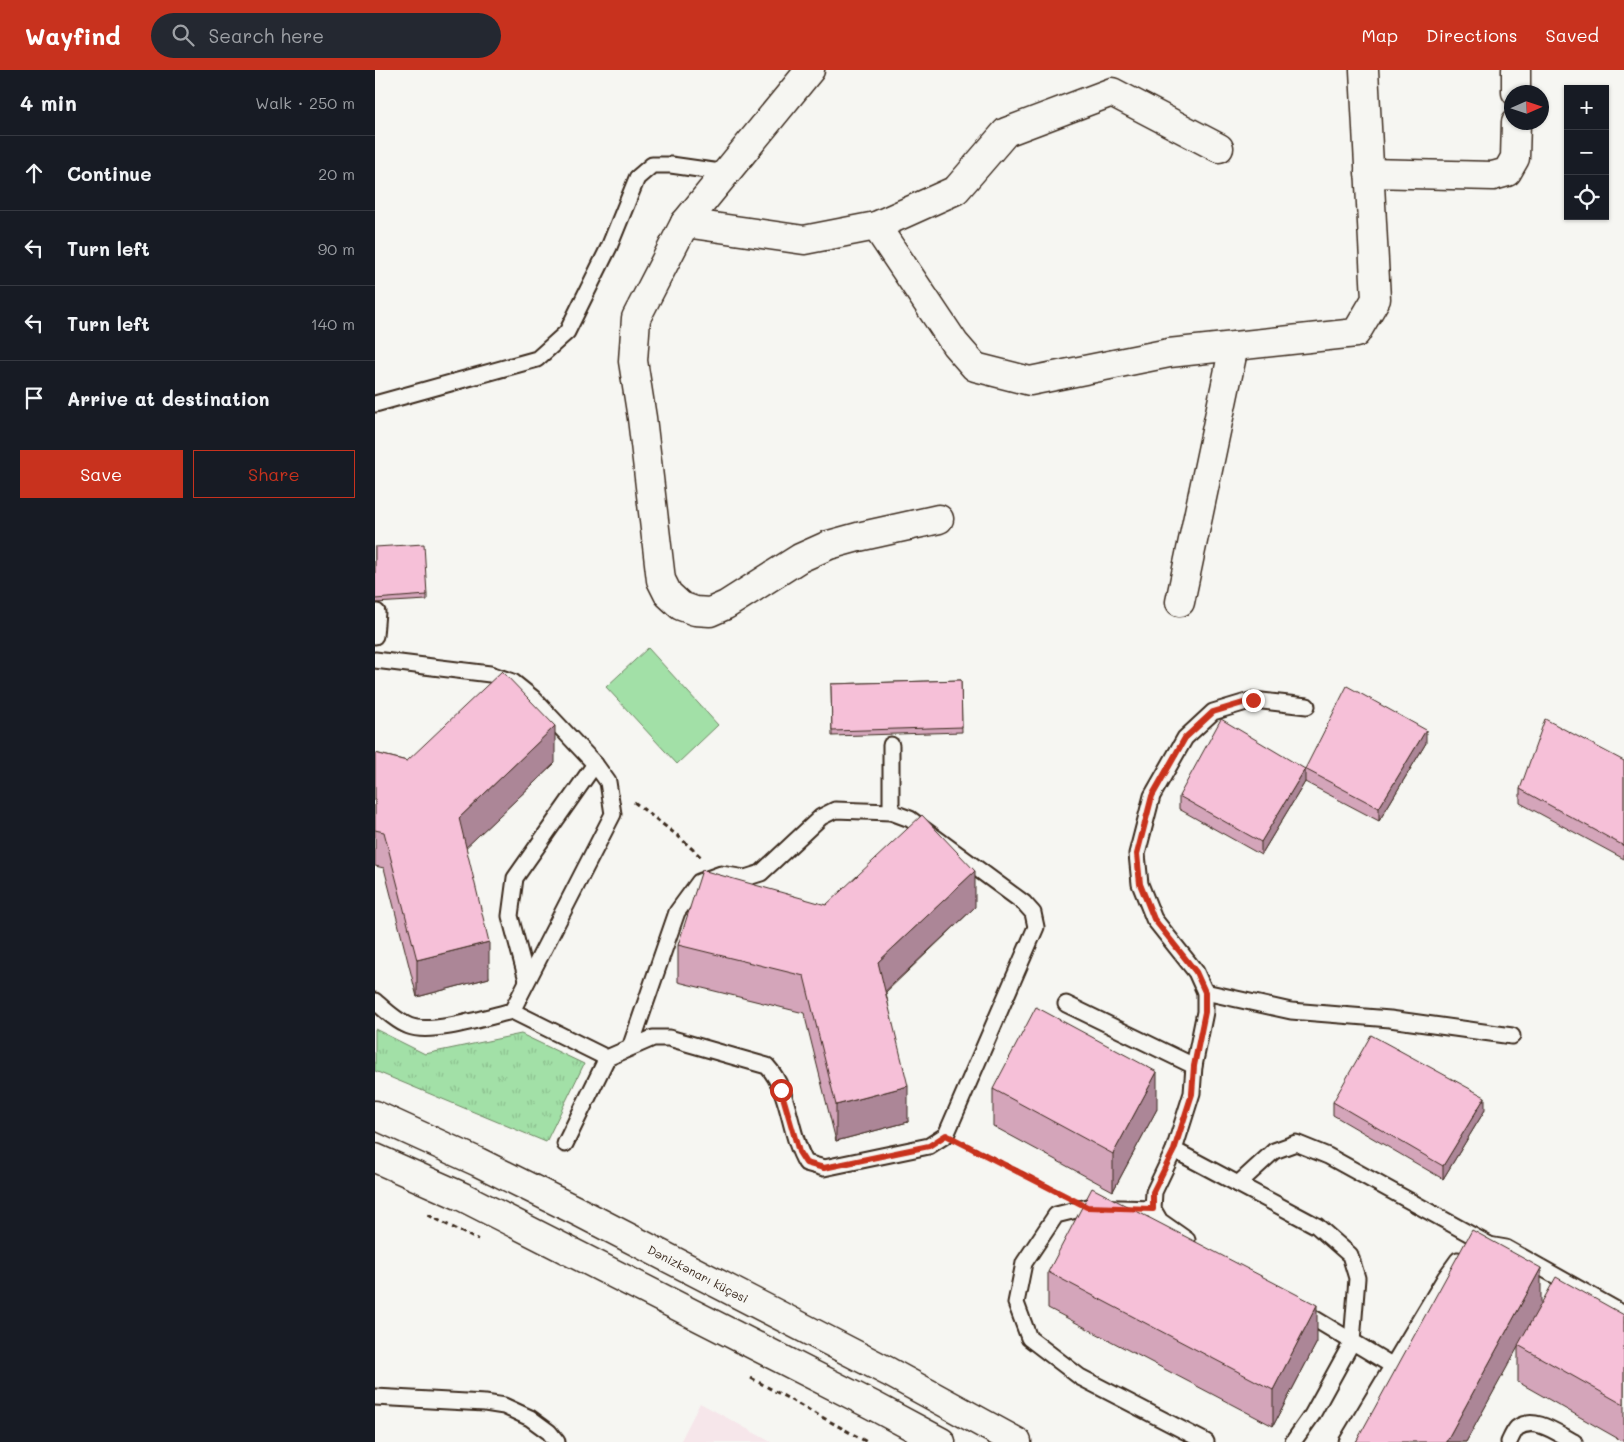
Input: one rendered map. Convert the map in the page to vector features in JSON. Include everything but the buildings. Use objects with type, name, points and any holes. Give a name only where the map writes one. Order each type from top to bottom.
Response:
[{"type":"main road","points":[[810,70],[685,222],[635,318],[633,361],[642,418],[661,580],[668,594],[681,606],[695,611],[710,612],[726,606],[800,558],[829,545],[939,519]]},
{"type":"main road","points":[[875,226],[955,344],[975,367],[1030,381],[1169,353],[1356,333],[1376,299],[1364,70]]},
{"type":"main road","points":[[1516,70],[1516,85]]},
{"type":"main road","points":[[685,222],[804,240],[875,226],[956,190],[1006,132],[1117,81],[1219,148]]},
{"type":"main road","points":[[1369,173],[1493,176],[1507,172],[1515,158],[1516,130]]},
{"type":"main road","points":[[1180,602],[1233,346]]},
{"type":"main road","name":"Dənizkənarı küçəsi","points":[[375,1115],[479,1162],[579,1212],[889,1372],[1017,1442]]},
{"type":"main road","points":[[375,1158],[463,1197],[941,1442]]},
{"type":"lane","points":[[375,404],[537,359],[567,332],[609,247],[637,178],[652,165],[671,165],[727,173]]},
{"type":"lane","points":[[375,636],[377,612]]},
{"type":"lane","points":[[375,660],[490,674],[513,682],[533,698],[595,764],[608,782],[613,814],[512,1011]]},
{"type":"lane","points":[[1202,1250],[1160,1221],[1153,1209],[1153,1192],[1174,1150],[1192,1094],[1194,1066],[1205,1012],[1205,992],[1196,972],[1154,919],[1140,884],[1137,854],[1152,796],[1185,738],[1213,712],[1253,700],[1307,706]]},
{"type":"lane","points":[[891,745],[891,812]]},
{"type":"lane","points":[[527,980],[510,916],[515,878],[595,764]]},
{"type":"lane","points":[[565,1144],[607,1058],[630,1048],[653,1038],[669,1038],[767,1066],[775,1076],[781,1090],[799,1152],[806,1163],[824,1168],[929,1146],[946,1135],[1036,926],[1033,913],[1024,903],[911,819],[891,812],[835,810],[821,817],[761,873],[745,878],[721,874],[699,882],[677,912],[630,1048]]},
{"type":"lane","points":[[1205,992],[1291,1010],[1390,1019],[1512,1036]]},
{"type":"lane","points":[[375,1001],[393,1017],[411,1027],[434,1028],[512,1011],[607,1058]]},
{"type":"lane","points":[[1066,1004],[1194,1066]]},
{"type":"lane","points":[[1238,1184],[1274,1151],[1296,1143],[1328,1156],[1489,1244],[1506,1248],[1624,1314]]},
{"type":"lane","points":[[1174,1150],[1317,1226],[1350,1255],[1357,1278],[1353,1342],[1312,1414],[1293,1442]]},
{"type":"lane","points":[[1153,1209],[1087,1207],[1056,1215],[1024,1263],[1016,1303],[1029,1338],[1080,1377],[1206,1442]]},
{"type":"lane","points":[[1347,1442],[1445,1278],[1459,1260],[1477,1246],[1489,1244]]},
{"type":"lane","points":[[1286,1301],[1393,1366]]},
{"type":"lane","points":[[375,1397],[504,1406],[530,1418],[549,1432],[557,1442]]},
{"type":"lane","points":[[1509,1442],[1516,1429],[1529,1424],[1543,1426],[1574,1442]]},
{"type":"path","points":[[608,782],[678,836],[721,874]]},
{"type":"path","points":[[946,1135],[1087,1207]]},
{"type":"shaded area","points":[[700,1403],[771,1442],[680,1442]]},
{"type":"green space","points":[[648,648],[718,725],[677,764],[606,687]]},
{"type":"green space","points":[[375,1029],[425,1054],[521,1034],[584,1064],[546,1142],[375,1071]]},
{"type":"route","points":[[781,1090],[799,1152],[806,1163],[824,1168],[929,1146],[946,1135],[1087,1207],[1153,1209],[1153,1192],[1174,1150],[1192,1094],[1194,1066],[1205,1012],[1205,992],[1196,972],[1154,919],[1140,884],[1137,854],[1152,796],[1185,738],[1213,712],[1253,700]]}]
